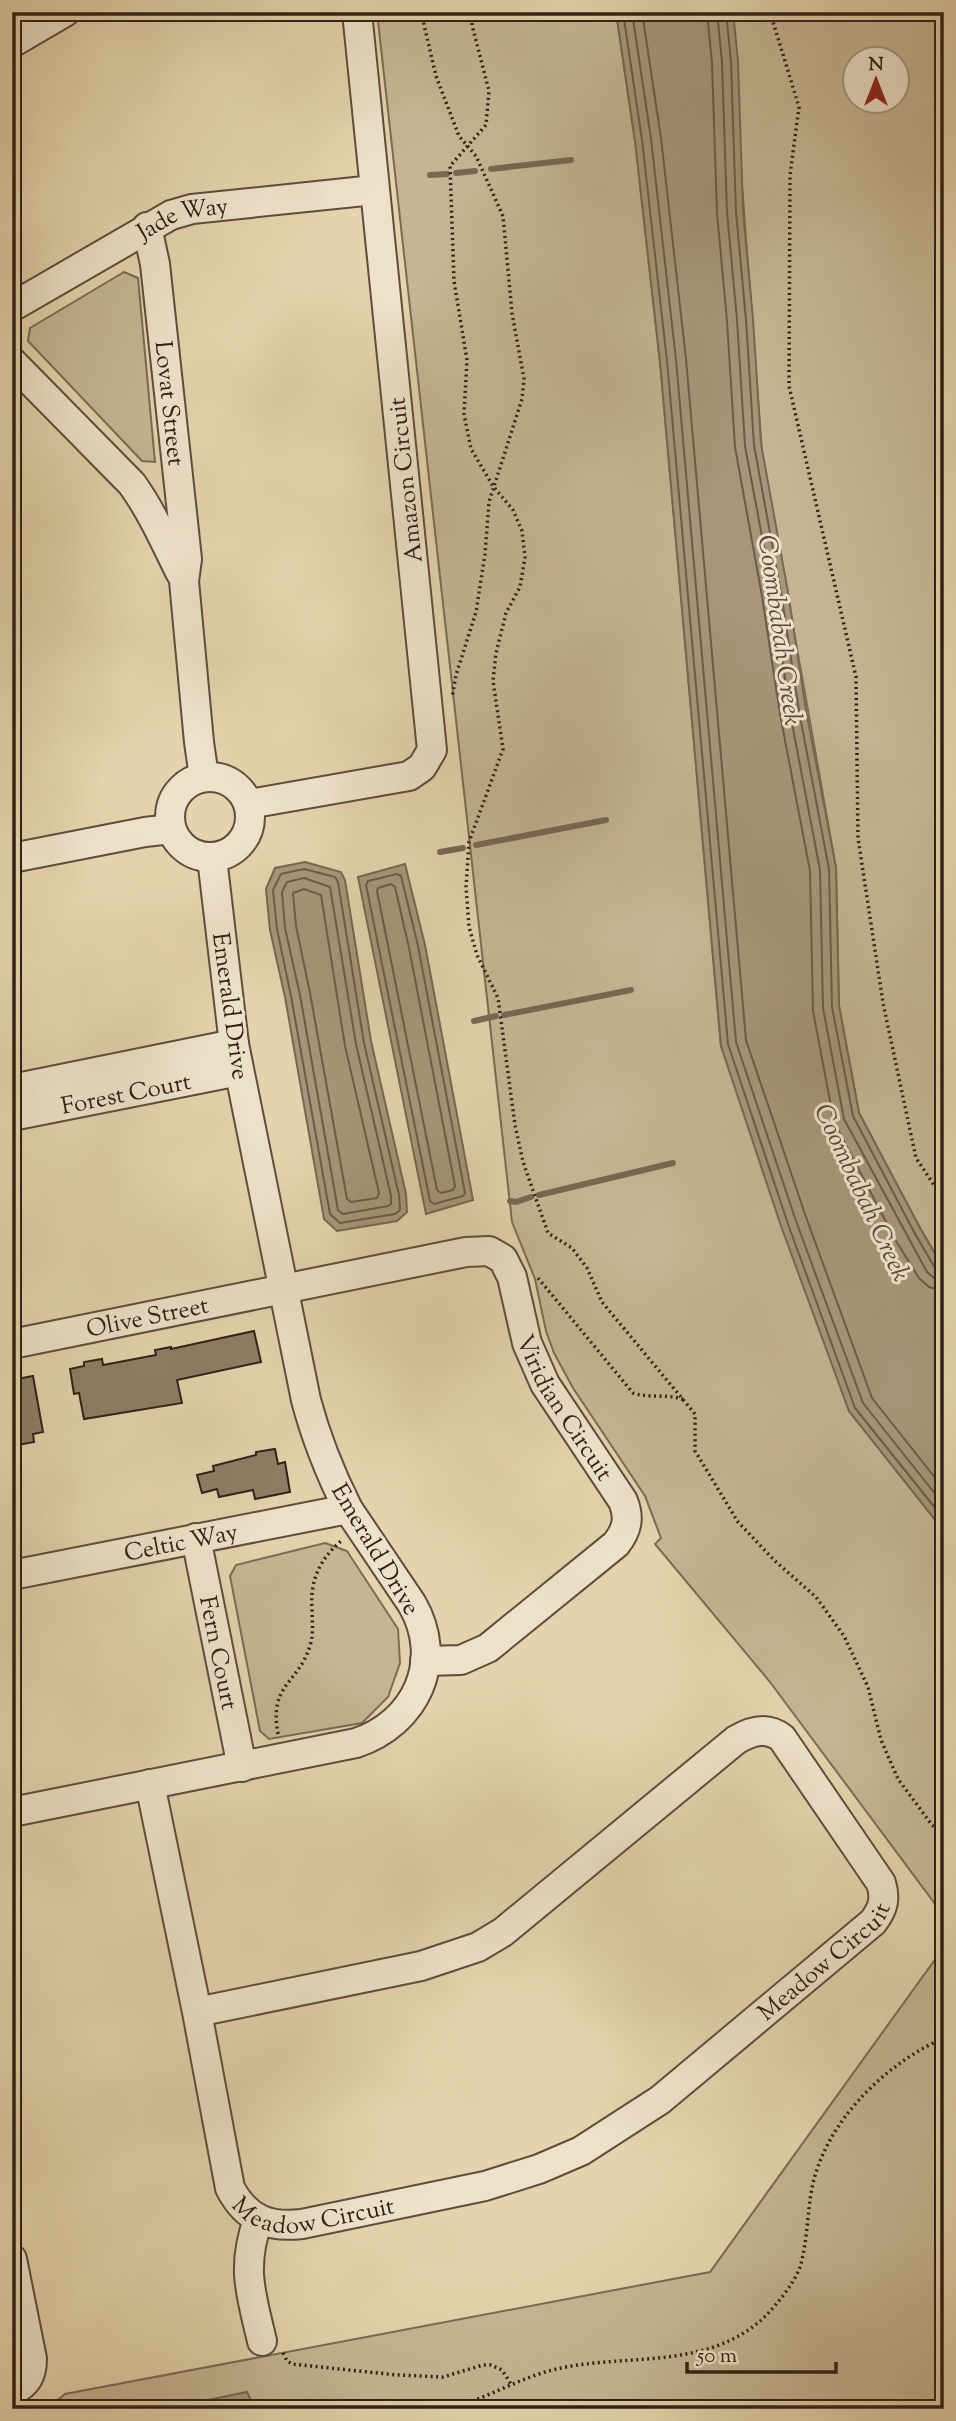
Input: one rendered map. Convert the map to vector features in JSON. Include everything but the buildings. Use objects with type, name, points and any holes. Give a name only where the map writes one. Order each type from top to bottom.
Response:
[{"type":"street","points":[[12,44],[65,12]]},
{"type":"street","name":"Amazon Circuit","points":[[249,804],[409,776],[422,767],[432,750],[357,12]]},
{"type":"street","name":"Jade Way","points":[[12,307],[171,215],[192,209],[374,190]]},
{"type":"street","name":"Lovat Street","points":[[147,227],[155,264],[187,559],[184,581],[204,777]]},
{"type":"street","name":"Lovat Street","points":[[12,362],[132,484],[152,515],[184,581]]},
{"type":"street","points":[[204,777],[219,777],[232,783],[242,792],[249,804],[251,819],[247,836],[238,847],[226,855],[212,858],[193,854],[181,846],[171,829],[169,817],[172,803],[180,791],[190,782],[204,777]]},
{"type":"street","points":[[12,858],[171,829]]},
{"type":"street","name":"Emerald Drive","points":[[12,1812],[356,1743],[379,1734],[399,1719],[419,1689],[425,1661],[425,1640],[415,1610],[348,1508],[315,1434],[237,1057],[212,858]]},
{"type":"street","name":"Forest Court","points":[[12,1089],[237,1057]]},
{"type":"street","name":"Forest Court","points":[[12,1116],[237,1057]]},
{"type":"street","name":"Viridian Circuit","points":[[283,1289],[467,1252],[496,1254],[508,1267],[527,1343],[545,1384],[626,1509],[626,1528],[616,1544],[488,1648],[461,1660],[425,1661]]},
{"type":"street","name":"Olive Street","points":[[12,1343],[283,1289]]},
{"type":"street","name":"Celtic Way","points":[[12,1575],[348,1508]]},
{"type":"street","name":"Fern Court","points":[[196,1538],[242,1767]]},
{"type":"street","name":"Meadow Circuit","points":[[150,1784],[230,2188],[245,2211],[258,2220],[279,2225],[302,2224],[472,2189],[539,2169],[581,2151],[660,2100],[873,1922],[880,1913],[884,1892],[875,1874],[782,1738],[770,1732],[754,1731],[736,1740],[503,1932],[478,1947],[421,1966],[197,2012]]},
{"type":"street","points":[[258,2220],[249,2245],[248,2270],[272,2346]]},
{"type":"street","points":[[12,2259],[32,2367],[27,2380],[12,2391]]},
{"type":"path","points":[[421,12],[436,76],[459,136],[476,156],[503,216],[512,313],[524,379],[522,399],[489,502],[485,554],[476,612],[456,675],[452,700]]},
{"type":"path","points":[[472,12],[472,25],[489,90],[486,125],[450,166],[454,281],[467,360],[464,414],[471,449],[513,510],[522,531],[525,557],[520,587],[506,613],[496,653],[493,681],[503,749],[468,842],[466,887],[477,955],[498,998],[515,1125],[537,1205],[548,1233],[572,1248],[587,1268],[602,1302],[695,1414],[695,1451],[738,1522],[775,1561],[816,1597],[844,1636],[868,1687],[881,1740],[898,1779],[932,1825],[944,1836]]},
{"type":"path","points":[[771,12],[799,107],[790,175],[789,386],[856,677],[859,838],[883,1003],[916,1158],[944,1200]]},
{"type":"path","points":[[280,1743],[276,1726],[276,1704],[309,1649],[313,1631],[311,1597],[314,1579],[327,1555],[347,1537]]},
{"type":"path","points":[[446,2409],[468,2403],[534,2375],[575,2365],[659,2359],[695,2352],[733,2338],[760,2321],[776,2304],[799,2269],[813,2182],[827,2144],[851,2109],[885,2074],[930,2044],[944,2038]]},
{"type":"path","points":[[272,2346],[292,2364],[397,2375],[443,2377],[491,2365],[502,2371],[511,2384]]},
{"type":"shaded area","points":[[377,12],[616,12],[635,141],[660,362],[721,1046],[849,1411],[944,1531],[944,1916],[770,1682],[655,1544],[661,1538],[645,1496],[573,1388],[554,1353],[546,1331],[535,1279],[512,1222]]},
{"type":"shaded area","points":[[729,12],[944,12],[944,1269],[859,1113],[839,1006],[836,868],[762,452]]},
{"type":"shaded area","points":[[124,272],[138,278],[155,462],[142,461],[28,341],[30,328]]},
{"type":"shaded area","points":[[325,1543],[347,1551],[398,1629],[400,1663],[388,1697],[362,1723],[269,1739],[260,1731],[230,1576],[236,1565]]},
{"type":"shaded area","points":[[944,1947],[944,2409],[47,2409],[65,2394],[710,2272]]},
{"type":"water","name":"Coombabah Creek","points":[[616,12],[733,12],[738,61],[743,211],[761,444],[836,868],[839,1006],[859,1113],[944,1269],[944,1531],[849,1411],[781,1226],[721,1046],[660,362],[635,141]]},
{"type":"water","points":[[305,862],[341,872],[345,880],[371,1041],[406,1194],[407,1212],[397,1221],[337,1231],[324,1219],[285,997],[270,930],[266,889],[275,868]]},
{"type":"water","points":[[405,864],[425,945],[473,1200],[426,1214],[358,877]]},
{"type":"water","points":[[247,2392],[254,2407],[251,2409],[164,2409]]},
{"type":"waterway","points":[[491,169],[571,160]]},
{"type":"waterway","points":[[456,173],[475,171]]},
{"type":"waterway","points":[[430,175],[447,174]]},
{"type":"waterway","points":[[476,845],[606,820]]},
{"type":"waterway","points":[[440,852],[463,848]]},
{"type":"waterway","points":[[504,1015],[631,990]]},
{"type":"waterway","points":[[474,1021],[496,1016]]},
{"type":"waterway","points":[[539,1195],[673,1163]]},
{"type":"waterway","points":[[510,1201],[516,1202],[531,1197]]}]
